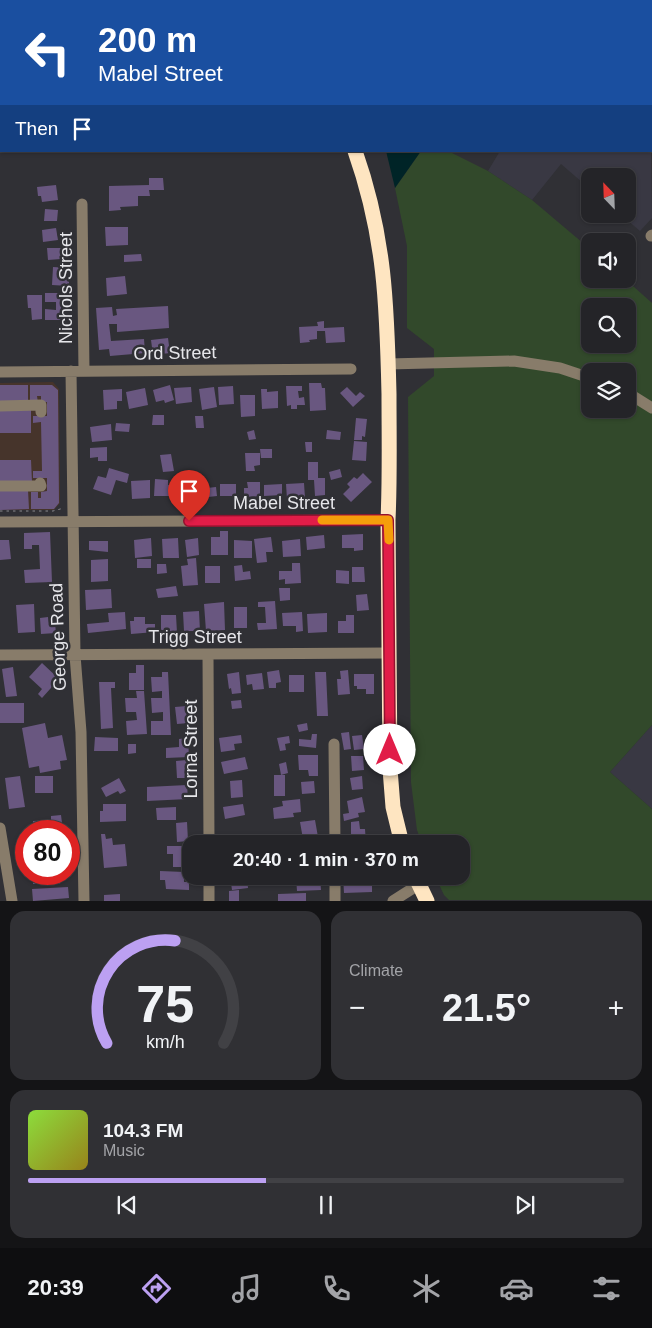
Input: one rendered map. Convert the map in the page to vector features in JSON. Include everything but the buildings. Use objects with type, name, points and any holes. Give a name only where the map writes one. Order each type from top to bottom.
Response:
[{"type":"highway","points":[[356,152],[366,182],[379,238],[387,307],[391,778],[393,807],[400,835]]},
{"type":"highway","points":[[419,885],[427,900]]},
{"type":"street","name":"Nichols Street","points":[[82,204],[84,371]]},
{"type":"street","points":[[388,364],[514,361],[560,368],[581,375]]},
{"type":"street","name":"Ord Street","points":[[0,372],[351,369]]},
{"type":"street","name":"George Road","points":[[71,371],[75,655],[81,732],[84,900]]},
{"type":"street","points":[[636,398],[652,408]]},
{"type":"street","points":[[0,406],[40,405],[40,412]]},
{"type":"street","points":[[0,486],[41,486],[40,483]]},
{"type":"street","name":"Mabel Street","points":[[0,522],[388,520]]},
{"type":"street","name":"Trigg Street","points":[[0,655],[389,653]]},
{"type":"street","name":"Lorna Street","points":[[208,654],[209,835]]},
{"type":"street","points":[[334,744],[334,835]]},
{"type":"street","points":[[0,828],[12,900]]},
{"type":"street","points":[[209,885],[209,900]]},
{"type":"street","points":[[335,885],[335,900]]},
{"type":"street","points":[[393,900],[410,885]]},
{"type":"path","points":[[0,511],[66,509]]},
{"type":"shaded area","points":[[499,152],[651,152],[652,218],[640,231],[631,223],[636,223],[636,168],[581,168],[581,181],[561,164],[532,200],[488,171]]},
{"type":"shaded area","points":[[53,382],[59,389],[60,503],[54,510],[0,510],[0,383]]},
{"type":"shaded area","points":[[652,725],[652,809],[610,772]]},
{"type":"green space","points":[[420,152],[450,152],[488,171],[532,200],[581,241],[581,288],[635,288],[652,303],[652,725],[610,772],[652,809],[652,900],[449,900],[439,885],[470,885],[470,835],[419,835],[411,782],[408,397],[434,376],[434,349],[407,328],[407,246],[395,188]]},
{"type":"water","points":[[386,152],[420,152],[395,188]]},
{"type":"slow traffic","points":[[322,520],[388,520],[389,540]]},
{"type":"route","points":[[189,521],[388,520],[390,750]]}]
